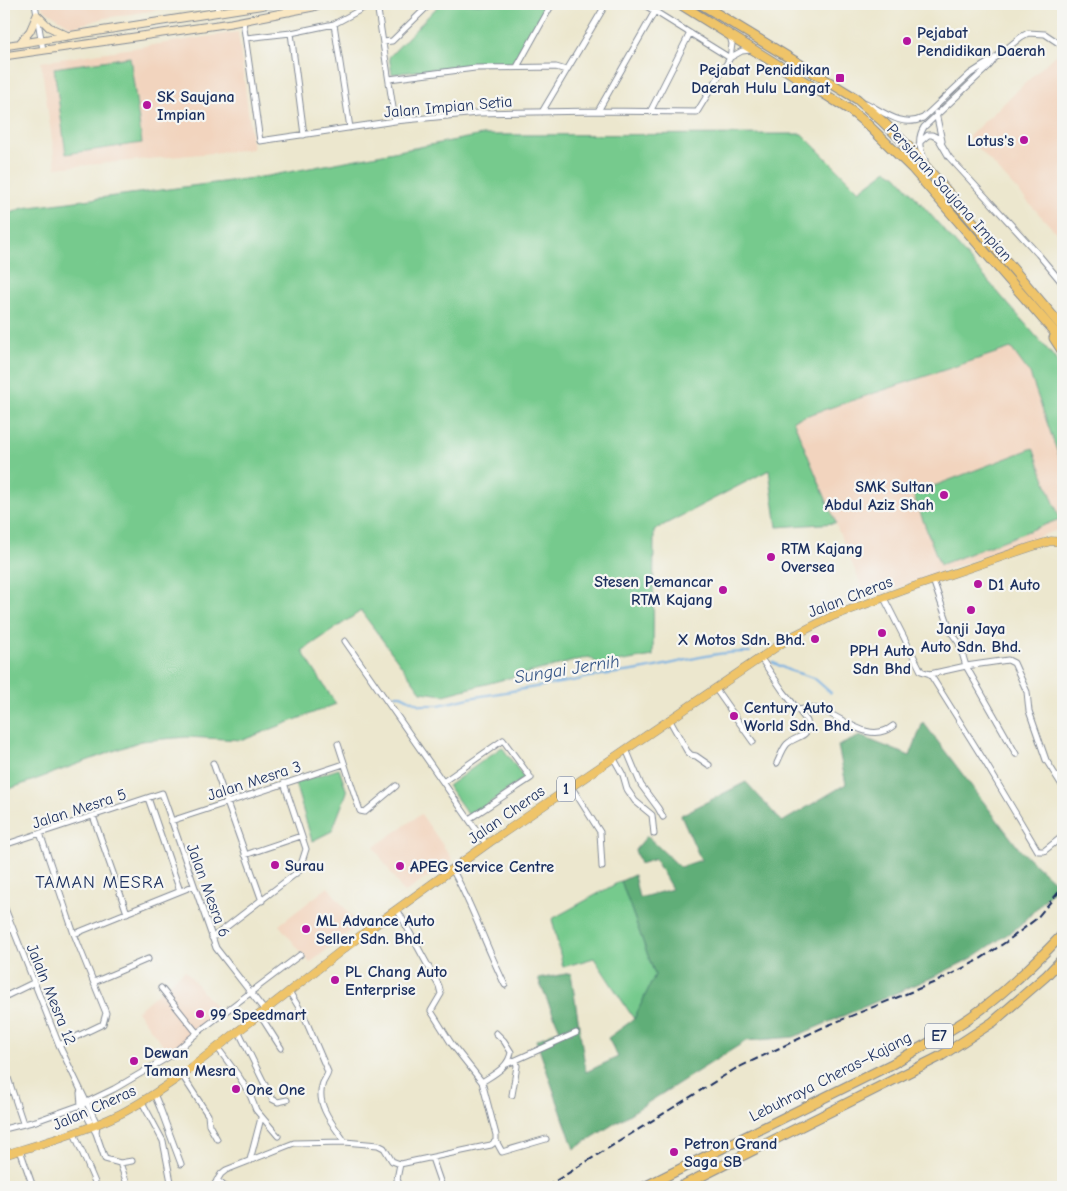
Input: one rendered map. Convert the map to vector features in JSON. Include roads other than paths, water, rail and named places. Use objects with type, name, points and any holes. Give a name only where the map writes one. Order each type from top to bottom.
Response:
[{"type":"highway","name":"Persiaran Saujana Impian","points":[[680,4],[850,110],[868,125],[912,168],[1037,313]]},
{"type":"highway","name":"Persiaran Saujana Impian","points":[[701,4],[857,98],[907,145],[1045,306]]},
{"type":"highway","points":[[1045,306],[1063,321]]},
{"type":"highway","points":[[1045,306],[1063,328]]},
{"type":"highway","points":[[1037,313],[1063,342]]},
{"type":"highway","points":[[1037,313],[1063,352]]},
{"type":"highway","name":"Lebuhraya Cheras–Kajang","points":[[644,1187],[894,1063],[930,1042],[984,1007],[1036,963],[1063,934]]},
{"type":"highway","name":"Lebuhraya Cheras–Kajang","points":[[680,1187],[941,1056],[993,1022],[1046,976],[1063,958]]},
{"type":"main road","name":"Jalan Cheras","points":[[4,1155],[95,1128],[142,1102],[182,1075],[238,1030],[290,993],[364,933],[486,844],[760,657],[809,627],[933,580],[1063,536]]},
{"type":"main road","name":"Jalan Cheras","points":[[1051,541],[1063,542]]},
{"type":"street","points":[[36,4],[43,50]]},
{"type":"street","points":[[217,4],[218,13]]},
{"type":"street","points":[[4,46],[270,4]]},
{"type":"street","points":[[288,4],[289,12]]},
{"type":"street","points":[[4,56],[243,21],[321,4]]},
{"type":"street","points":[[246,38],[291,33],[334,24],[371,4]]},
{"type":"street","points":[[377,4],[396,121]]},
{"type":"street","points":[[383,42],[392,41],[430,4]]},
{"type":"street","points":[[517,67],[552,4]]},
{"type":"street","points":[[542,112],[606,4]]},
{"type":"street","points":[[643,4],[730,58]]},
{"type":"street","points":[[598,111],[655,11]]},
{"type":"street","points":[[37,15],[49,27],[67,36]]},
{"type":"street","points":[[20,43],[30,31],[37,15]]},
{"type":"street","name":"Jalan Impian Setia","points":[[243,21],[260,141],[396,121],[478,113],[697,112],[730,58]]},
{"type":"street","points":[[334,24],[350,128]]},
{"type":"street","points":[[291,33],[304,135]]},
{"type":"street","points":[[650,112],[690,33]]},
{"type":"street","points":[[857,98],[903,122],[916,121],[970,74],[1028,33],[1045,34],[1063,46]]},
{"type":"street","points":[[730,35],[732,44],[730,58]]},
{"type":"street","points":[[730,58],[742,51],[751,50]]},
{"type":"street","points":[[934,176],[923,157],[919,145],[919,138],[924,127],[990,66],[995,58]]},
{"type":"street","points":[[389,79],[475,68],[556,67],[566,70]]},
{"type":"street","points":[[932,109],[936,114],[942,144]]},
{"type":"street","points":[[919,145],[924,138],[932,134],[938,138],[949,157],[1063,284]]},
{"type":"street","points":[[933,580],[951,632],[959,644],[966,666],[1016,754]]},
{"type":"street","points":[[884,598],[921,671],[930,674],[966,666],[1008,660],[1014,663],[1027,692],[1029,710],[1046,760],[1063,787]]},
{"type":"street","points":[[345,640],[486,844]]},
{"type":"street","points":[[760,657],[807,721],[808,730],[786,744],[777,763]]},
{"type":"street","points":[[930,674],[986,762],[1038,851],[1044,851],[1063,836]]},
{"type":"street","points":[[715,688],[753,742]]},
{"type":"street","points":[[798,710],[820,709],[867,732],[888,730],[893,726]]},
{"type":"street","points":[[669,719],[687,751],[709,766]]},
{"type":"street","points":[[443,782],[503,740],[531,778],[469,819]]},
{"type":"street","points":[[338,744],[360,811],[365,812],[396,786]]},
{"type":"street","points":[[626,749],[641,785],[663,817]]},
{"type":"street","points":[[613,757],[634,801],[652,815],[654,834]]},
{"type":"street","points":[[213,763],[262,902]]},
{"type":"street","name":"Jalan Mesra 3","points":[[171,821],[344,764]]},
{"type":"street","points":[[212,938],[262,902],[299,872],[306,849],[284,783]]},
{"type":"street","points":[[571,786],[600,832],[602,867]]},
{"type":"street","name":"Jalan Mesra 5","points":[[4,845],[162,793]]},
{"type":"street","name":"Jalan Mesra 6","points":[[162,793],[216,948],[251,993],[281,1048]]},
{"type":"street","points":[[148,798],[180,891]]},
{"type":"street","points":[[93,816],[128,913]]},
{"type":"street","points":[[40,834],[74,934],[106,1013],[103,1024],[59,1045]]},
{"type":"street","points":[[245,854],[301,836]]},
{"type":"street","points":[[452,869],[462,887],[482,937],[505,985]]},
{"type":"street","points":[[74,934],[193,886]]},
{"type":"street","name":"Jalaln Mesra 12","points":[[4,906],[33,983],[80,1092]]},
{"type":"street","points":[[397,910],[439,986],[441,994],[431,1011],[451,1042],[482,1082],[496,1141],[502,1152],[546,1139]]},
{"type":"street","points":[[4,932],[12,929]]},
{"type":"street","points":[[4,1129],[36,1121],[88,1102],[114,1090],[170,1056],[197,1033],[300,955]]},
{"type":"street","points":[[94,982],[148,959]]},
{"type":"street","points":[[4,997],[33,983]]},
{"type":"street","points":[[160,988],[197,1033]]},
{"type":"street","points":[[290,993],[303,1014],[328,1072],[328,1078],[322,1085],[322,1100],[326,1113],[345,1142]]},
{"type":"street","points":[[238,1030],[272,1100],[278,1102],[287,1100]]},
{"type":"street","points":[[496,1033],[511,1052],[507,1064]]},
{"type":"street","points":[[482,1082],[507,1064],[576,1033]]},
{"type":"street","points":[[217,1047],[240,1078],[261,1118],[278,1136]]},
{"type":"street","points":[[512,1095],[517,1066],[516,1060]]},
{"type":"street","points":[[4,1066],[23,1123]]},
{"type":"street","points":[[182,1075],[208,1115],[209,1125],[217,1139]]},
{"type":"street","points":[[80,1092],[88,1102],[105,1159],[120,1163],[132,1161]]},
{"type":"street","points":[[80,1092],[81,1104],[95,1128]]},
{"type":"street","points":[[154,1094],[181,1164]]},
{"type":"street","points":[[142,1102],[163,1141],[172,1187]]},
{"type":"street","points":[[250,1160],[261,1118]]},
{"type":"street","points":[[74,1133],[97,1187]]},
{"type":"street","points":[[213,1187],[221,1174],[226,1170],[294,1143],[345,1142],[378,1145],[384,1148],[392,1161],[400,1164],[486,1146],[496,1141]]},
{"type":"street","points":[[20,1150],[33,1187]]},
{"type":"street","points":[[432,1158],[442,1187]]},
{"type":"street","points":[[120,1163],[128,1187]]},
{"type":"street","points":[[400,1164],[397,1179],[400,1187]]},
{"type":"street","points":[[217,1180],[225,1187]]},
{"type":"waterway","name":"Sungai Jernih","points":[[390,695],[401,695],[421,705],[439,705],[469,698],[708,656],[750,652]]},
{"type":"waterway","name":"Sungai Jernih","points":[[772,662],[788,670],[814,678],[831,693]]},
{"type":"railway","points":[[546,1187],[735,1069],[826,1026],[938,981],[977,961],[1036,919],[1063,887]]},
{"type":"place","name":"Pejabat Pendidikan Daerah","points":[[907,41]]},
{"type":"place","name":"Pejabat Pendidikan Daerah Hulu Langat","points":[[840,78]]},
{"type":"place","name":"SK Saujana Impian","points":[[147,105]]},
{"type":"place","name":"Lotus's","points":[[1024,140]]},
{"type":"place","name":"SMK Sultan Abdul Aziz Shah","points":[[944,495]]},
{"type":"place","name":"RTM Kajang Oversea","points":[[771,557]]},
{"type":"place","name":"D1 Auto","points":[[978,584]]},
{"type":"place","name":"Stesen Pemancar RTM Kajang","points":[[723,590]]},
{"type":"place","name":"Janji Jaya Auto Sdn. Bhd.","points":[[971,610]]},
{"type":"place","name":"PPH Auto Sdn Bhd","points":[[882,633]]},
{"type":"place","name":"X Motos Sdn. Bhd.","points":[[815,639]]},
{"type":"place","name":"Century Auto World Sdn. Bhd.","points":[[734,716]]},
{"type":"place","name":"Surau","points":[[275,865]]},
{"type":"place","name":"APEG Service Centre","points":[[400,866]]},
{"type":"place","name":"ML Advance Auto Seller Sdn. Bhd.","points":[[306,929]]},
{"type":"place","name":"PL Chang Auto Enterprise","points":[[335,980]]},
{"type":"place","name":"99 Speedmart","points":[[200,1014]]},
{"type":"place","name":"Dewan Taman Mesra","points":[[134,1061]]},
{"type":"place","name":"One One","points":[[236,1089]]},
{"type":"place","name":"Petron Grand Saga SB","points":[[674,1152]]},
{"type":"district","name":"TAMAN MESRA","points":[[100,882]]}]
